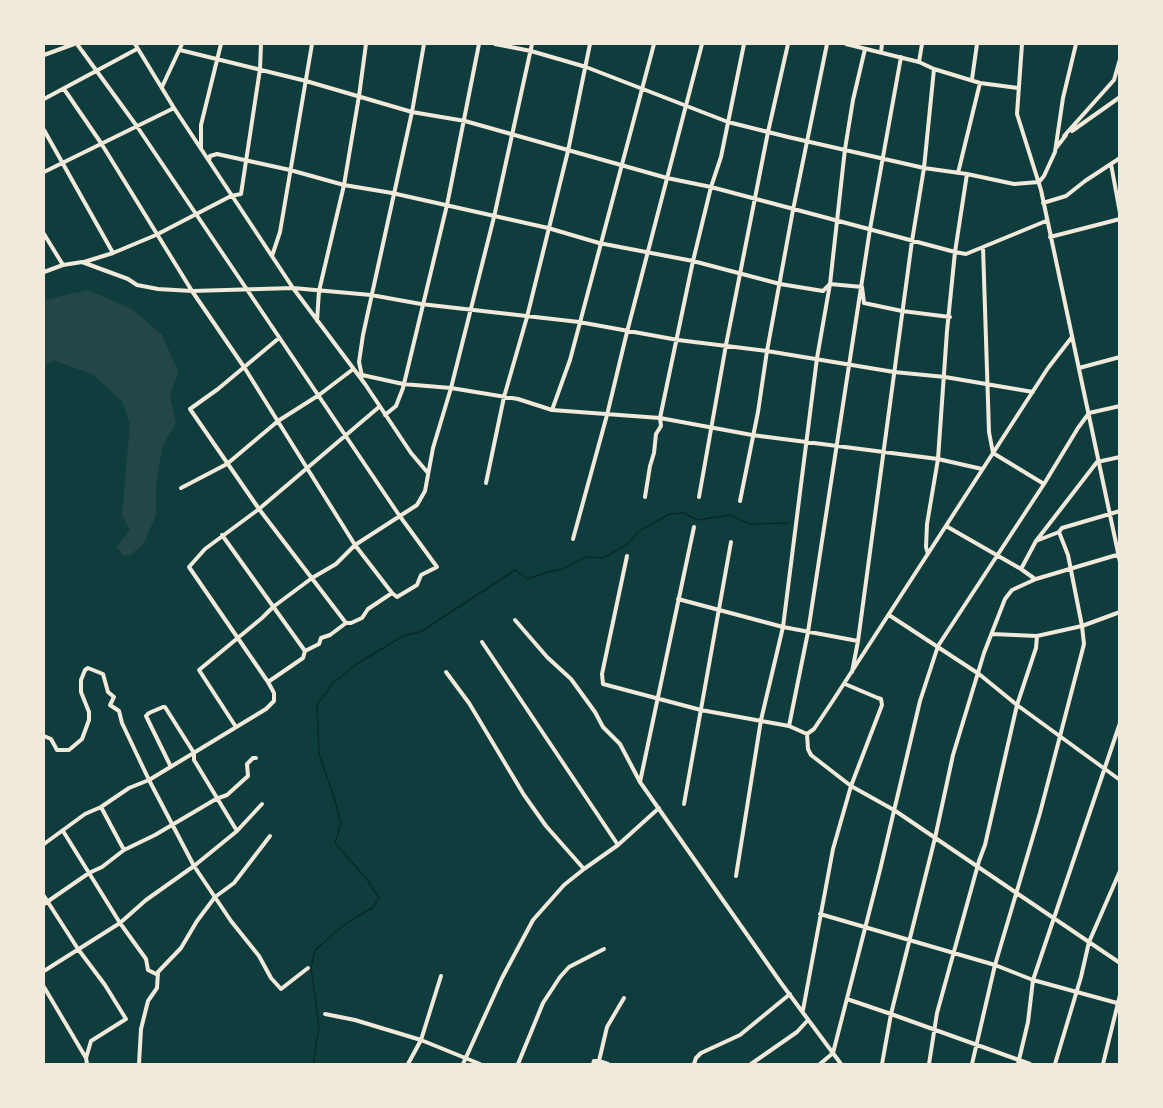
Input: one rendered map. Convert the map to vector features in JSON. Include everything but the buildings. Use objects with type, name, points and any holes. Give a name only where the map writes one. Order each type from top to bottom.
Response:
[{"type":"street","points":[[44,55],[75,44],[136,126],[399,515],[437,567],[421,575],[417,585],[397,597],[355,545],[244,367],[192,291],[101,143],[64,89]]},
{"type":"street","points":[[135,44],[161,88],[293,288],[352,370],[362,378],[451,388],[530,402],[552,410],[660,418],[752,435],[938,459],[982,469]]},
{"type":"street","points":[[161,88],[182,44]]},
{"type":"street","points":[[201,149],[201,125],[221,44]]},
{"type":"street","points":[[44,272],[113,253],[196,215],[231,196],[241,194],[260,69],[261,44]]},
{"type":"street","points":[[272,256],[280,231],[312,44]]},
{"type":"street","points":[[316,321],[319,291],[344,185],[366,44]]},
{"type":"street","points":[[424,44],[412,112],[371,295],[359,362],[362,378],[378,407],[428,473]]},
{"type":"street","points":[[385,415],[397,404],[404,384],[447,205],[479,44]]},
{"type":"street","points":[[495,44],[531,51],[586,67],[728,122],[924,168],[1014,184],[1039,182],[1064,136],[1114,80],[1119,59]]},
{"type":"street","points":[[236,727],[199,670],[273,607],[312,578],[336,564],[355,545],[417,505],[425,491],[434,448],[495,217],[532,44]]},
{"type":"street","points":[[486,483],[504,397],[527,317],[568,151],[590,44]]},
{"type":"street","points":[[552,410],[570,360],[599,243],[654,44]]},
{"type":"street","points":[[573,539],[702,44]]},
{"type":"street","points":[[645,497],[693,261],[699,244],[711,187],[721,157],[744,44]]},
{"type":"street","points":[[699,497],[726,345],[768,132],[788,44]]},
{"type":"street","points":[[740,501],[793,210],[828,44]]},
{"type":"street","points":[[846,44],[920,62],[934,69],[980,83],[1018,88]]},
{"type":"street","points":[[881,52],[882,44]]},
{"type":"street","points":[[920,62],[922,44]]},
{"type":"street","points":[[972,79],[976,44]]},
{"type":"street","points":[[1022,44],[1017,114],[1039,182],[1119,562]]},
{"type":"street","points":[[1054,152],[1076,44]]},
{"type":"street","points":[[44,99],[137,49]]},
{"type":"street","points":[[736,876],[761,720],[783,627],[817,358],[830,284],[845,150],[853,100],[865,49]]},
{"type":"street","points":[[180,50],[306,81],[412,112],[465,121],[667,178],[711,187],[955,252],[966,254],[1046,221]]},
{"type":"street","points":[[789,726],[808,632],[870,229],[901,57]]},
{"type":"street","points":[[852,672],[924,168],[934,69]]},
{"type":"street","points":[[957,173],[980,83]]},
{"type":"street","points":[[1064,136],[1119,97]]},
{"type":"street","points":[[44,172],[174,108]]},
{"type":"street","points":[[44,130],[113,253]]},
{"type":"street","points":[[209,161],[213,154],[290,170],[344,185],[393,193],[548,228],[599,243],[693,261],[780,284],[823,291],[830,284]]},
{"type":"street","points":[[1043,203],[1066,196],[1119,158]]},
{"type":"street","points":[[1111,164],[1119,213]]},
{"type":"street","points":[[928,555],[927,524],[938,459],[955,252],[967,174]]},
{"type":"street","points":[[1050,237],[1119,219]]},
{"type":"street","points":[[44,234],[63,265]]},
{"type":"street","points":[[983,246],[989,432],[993,453],[1044,484]]},
{"type":"street","points":[[82,262],[128,279],[137,285],[192,291],[293,288],[371,295],[422,304],[579,322],[678,340],[817,358],[894,372],[945,377],[1033,392]]},
{"type":"street","points":[[830,284],[862,287]]},
{"type":"street","points":[[862,287],[864,303],[950,317]]},
{"type":"street","points":[[807,734],[814,729],[852,672],[982,469],[1072,336]]},
{"type":"street","points":[[279,338],[190,409],[259,509],[346,623]]},
{"type":"street","points":[[1078,368],[1119,357]]},
{"type":"street","points":[[181,488],[227,464],[278,421],[352,370]]},
{"type":"street","points":[[820,1065],[833,1053],[920,702],[938,646],[1089,413],[1119,406]]},
{"type":"street","points":[[44,844],[85,814],[101,807],[129,788],[149,780],[272,705],[274,696],[268,682],[189,567],[205,549],[259,509],[378,407]]},
{"type":"street","points":[[1021,568],[1036,541],[1097,462],[1119,457]]},
{"type":"street","points":[[1036,541],[1062,528],[1119,511]]},
{"type":"street","points":[[946,526],[1021,568],[1036,579]]},
{"type":"street","points":[[640,782],[694,527]]},
{"type":"street","points":[[972,1065],[995,965],[1017,893],[1084,644],[1068,555],[1059,531]]},
{"type":"street","points":[[222,536],[305,651]]},
{"type":"street","points":[[684,804],[731,542]]},
{"type":"street","points":[[882,1065],[908,939],[935,838],[953,755],[1005,599],[1012,590],[1036,579],[1119,554]]},
{"type":"street","points":[[627,556],[602,674],[604,685],[701,710],[789,726],[807,734]]},
{"type":"street","points":[[268,682],[303,658],[305,651],[319,644],[321,638],[330,635],[346,623],[362,618],[368,609],[392,593]]},
{"type":"street","points":[[678,600],[783,627],[858,641]]},
{"type":"street","points":[[992,634],[1037,636],[1082,626],[1119,612]]},
{"type":"street","points":[[889,615],[979,674],[1119,780]]},
{"type":"street","points":[[515,620],[547,657],[571,679],[592,707],[603,727],[620,744],[640,782],[841,1065]]},
{"type":"street","points":[[929,1065],[934,1031],[952,954],[985,845],[1017,705],[1036,648],[1037,636]]},
{"type":"street","points":[[482,642],[618,845]]},
{"type":"street","points":[[44,736],[51,739],[57,750],[69,750],[82,739],[89,720],[89,712],[81,692],[81,680],[88,668],[103,674],[108,692],[114,697],[110,705],[119,711],[122,723],[172,825],[194,866],[231,921],[259,956],[271,978],[281,989],[308,968]]},
{"type":"street","points":[[446,672],[469,703],[501,759],[546,826],[584,869]]},
{"type":"street","points":[[802,1012],[833,849],[851,786],[882,702],[878,698],[844,684]]},
{"type":"street","points":[[171,767],[147,719],[149,713],[165,706],[194,753],[194,760],[216,799],[237,831]]},
{"type":"street","points":[[1018,1063],[1028,1022],[1034,980],[1119,723]]},
{"type":"street","points":[[807,734],[808,749],[811,755],[851,786],[894,810],[1119,963]]},
{"type":"street","points":[[45,903],[89,873],[102,867],[124,850],[227,795],[248,777],[247,764],[256,758]]},
{"type":"street","points":[[44,971],[120,923],[146,900],[194,866],[237,831],[262,804]]},
{"type":"street","points":[[101,807],[124,850]]},
{"type":"street","points":[[463,1065],[502,978],[533,920],[564,885],[618,845],[659,808]]},
{"type":"street","points":[[63,831],[120,923],[146,958],[148,970],[158,975]]},
{"type":"street","points":[[139,1065],[141,1029],[148,1001],[157,987],[158,975],[181,948],[215,897],[234,883],[270,836]]},
{"type":"street","points":[[1055,1065],[1077,993],[1089,942],[1119,871]]},
{"type":"street","points":[[44,896],[45,903],[105,985],[126,1018],[91,1041],[86,1058]]},
{"type":"street","points":[[820,914],[995,965],[1077,993],[1117,1003]]},
{"type":"street","points":[[518,1065],[543,1003],[560,977],[569,968],[604,949]]},
{"type":"street","points":[[408,1065],[421,1040],[441,976]]},
{"type":"street","points":[[44,987],[86,1058],[87,1065]]},
{"type":"street","points":[[694,1065],[696,1058],[702,1053],[740,1035],[790,994]]},
{"type":"street","points":[[1103,1065],[1119,995]]},
{"type":"street","points":[[599,1061],[607,1027],[624,998]]},
{"type":"street","points":[[846,999],[976,1044],[1018,1063],[1029,1065]]},
{"type":"street","points":[[325,1014],[355,1020],[421,1040],[480,1065]]},
{"type":"street","points":[[751,1065],[797,1032],[808,1020]]},
{"type":"street","points":[[593,1065],[594,1061],[608,1065]]},
{"type":"shaded area","points":[[88,290],[132,309],[162,335],[178,371],[170,397],[176,423],[162,447],[156,489],[156,515],[144,543],[129,556],[123,555],[117,547],[130,529],[122,516],[130,424],[122,401],[92,374],[55,361],[44,365],[44,300]]},
{"type":"waterway","points":[[313,1064],[319,1027],[311,968],[315,950],[345,924],[372,908],[379,898],[366,878],[335,843],[341,823],[319,754],[317,705],[332,684],[355,665],[403,636],[422,631],[515,570],[528,579],[563,569],[586,557],[603,558],[628,544],[639,531],[670,514],[684,513],[697,520],[730,515],[749,524],[789,523]]}]
